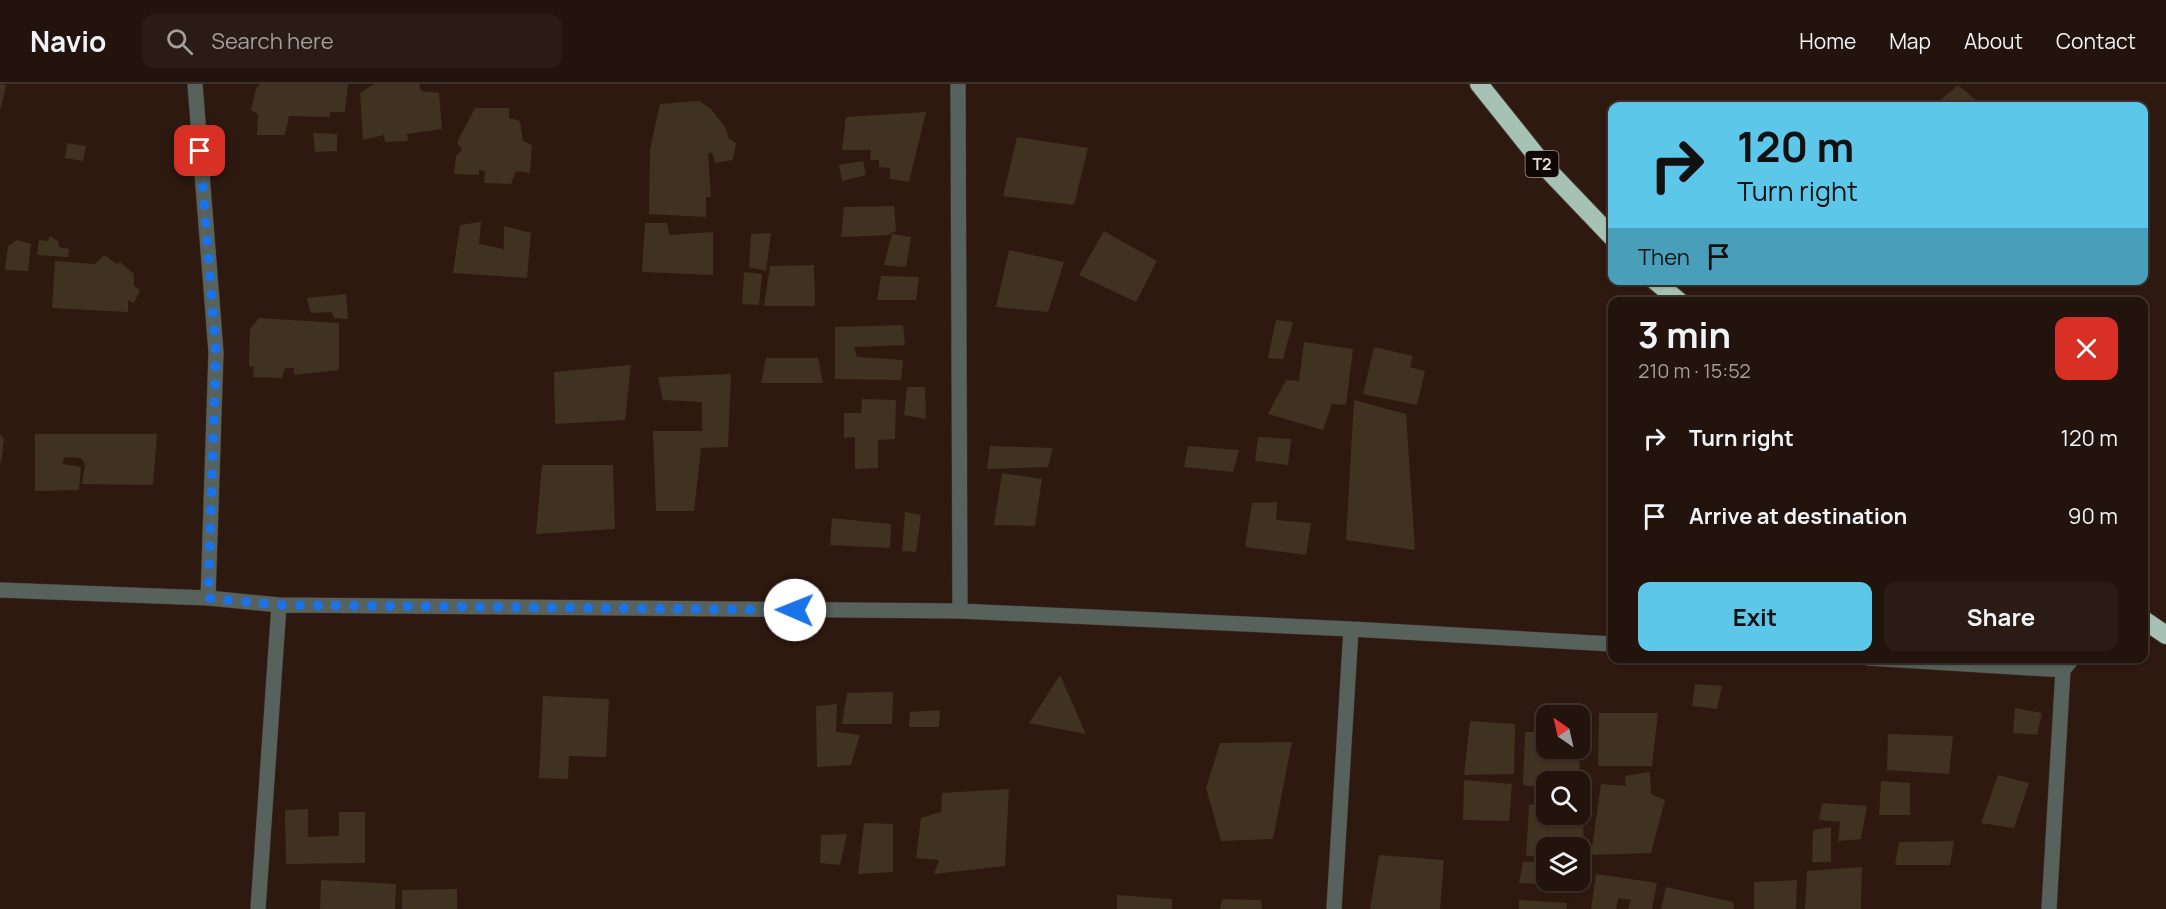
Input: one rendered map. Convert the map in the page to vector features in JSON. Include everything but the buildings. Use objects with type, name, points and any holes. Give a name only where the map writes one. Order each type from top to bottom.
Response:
[{"type":"highway","name":"T2","points":[[1479,84],[1547,169],[1608,233]]},
{"type":"highway","points":[[1660,285],[1674,297]]},
{"type":"highway","points":[[2148,623],[2166,635]]},
{"type":"street","points":[[195,84],[216,352],[208,598]]},
{"type":"street","points":[[958,84],[960,612]]},
{"type":"street","points":[[0,590],[208,598],[279,605],[960,612],[1351,629],[1608,644]]},
{"type":"street","points":[[258,909],[279,605]]},
{"type":"street","points":[[1334,909],[1351,629]]},
{"type":"street","points":[[2035,663],[2068,664],[2049,909]]},
{"type":"route","points":[[200,151],[216,352],[208,598],[279,605],[795,610]]}]
